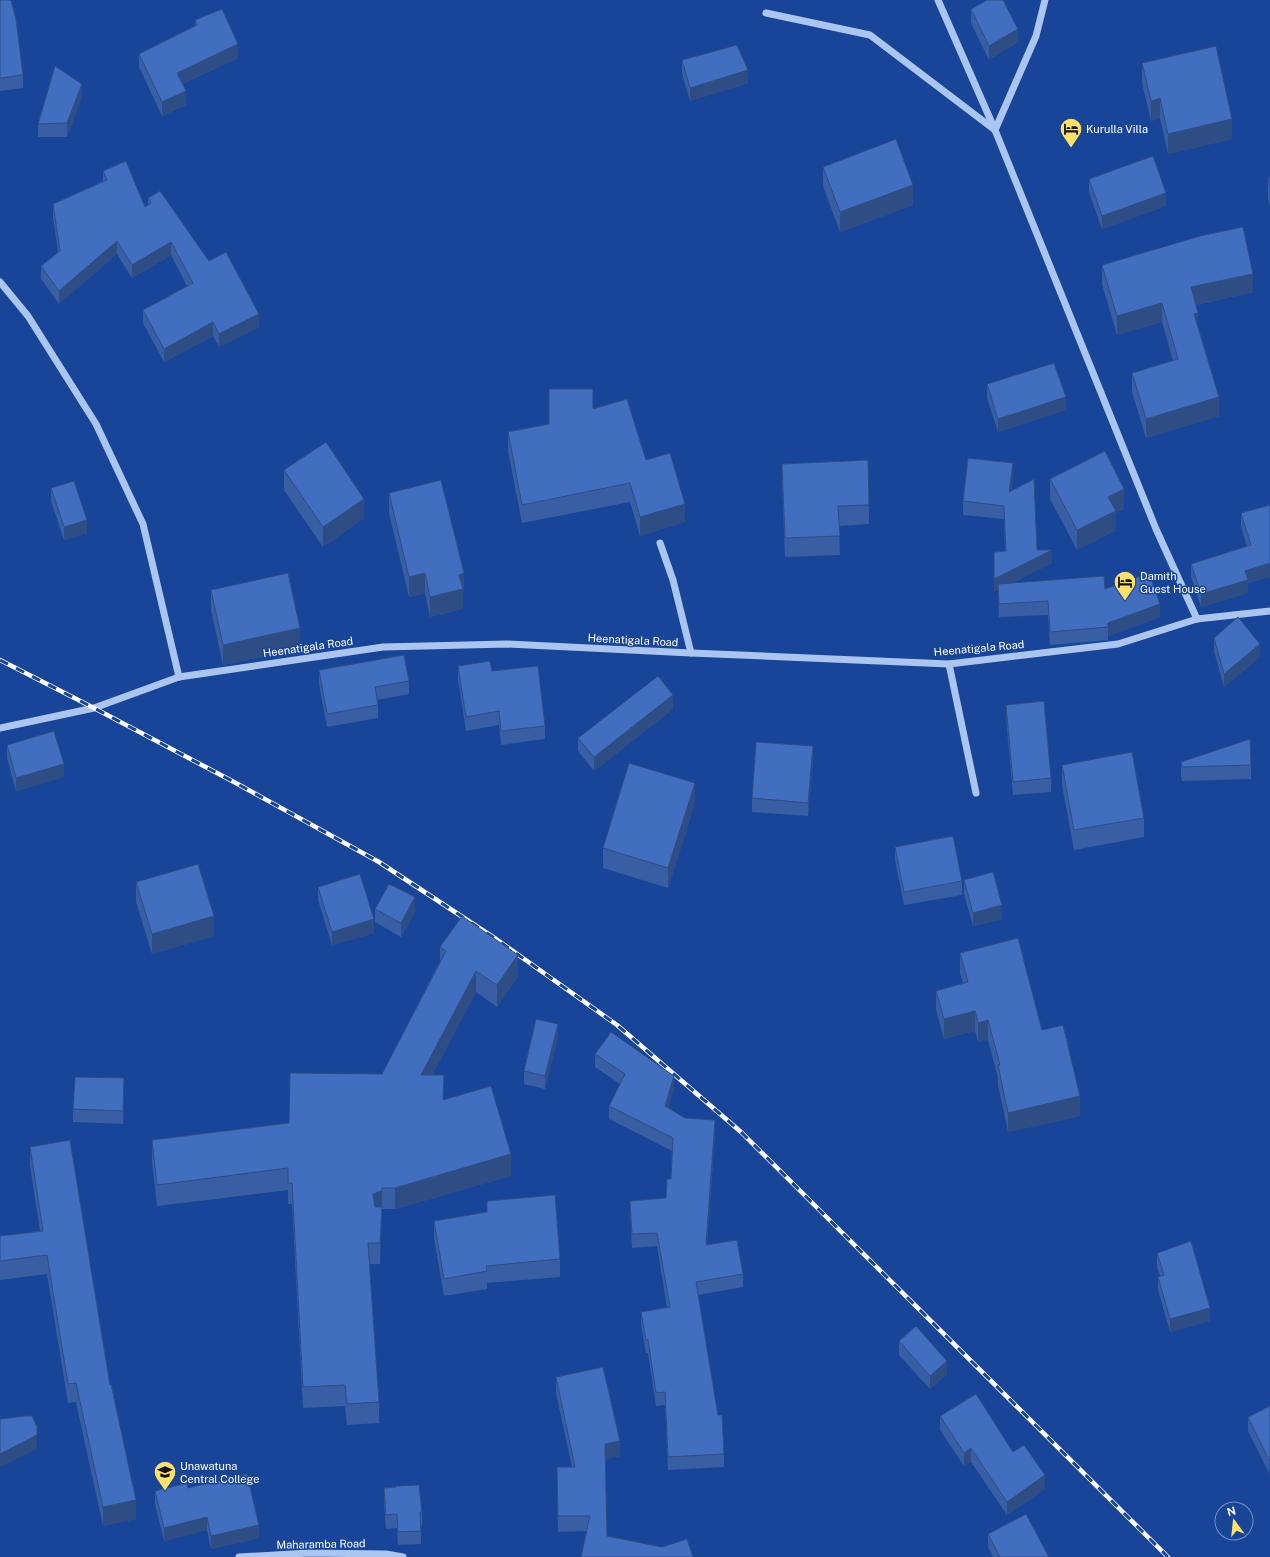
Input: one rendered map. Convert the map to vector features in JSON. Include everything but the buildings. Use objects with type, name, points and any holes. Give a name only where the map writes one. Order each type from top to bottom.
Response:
[{"type":"street","points":[[938,0],[995,130],[1156,529],[1196,619]]},
{"type":"street","points":[[995,130],[1036,36],[1045,0]]},
{"type":"street","points":[[766,13],[870,35],[995,130]]},
{"type":"street","points":[[0,282],[28,316],[96,424],[143,524],[179,677]]},
{"type":"street","points":[[660,543],[673,580],[692,654]]},
{"type":"street","name":"Heenatigala Road","points":[[0,728],[94,708],[179,677],[384,648],[507,644],[692,654],[949,664],[1118,644],[1196,619],[1270,612]]},
{"type":"street","points":[[949,664],[976,793]]},
{"type":"street","name":"Maharamba Road","points":[[239,1557],[309,1553],[403,1557]]},
{"type":"railway","points":[[0,660],[234,782],[379,862],[496,939],[617,1025],[741,1132],[1168,1557]]},
{"type":"place","name":"Kurulla Villa","points":[[1071,148]]},
{"type":"place","name":"Damith Guest House","points":[[1125,602]]},
{"type":"place","name":"Unawatuna Central College","points":[[165,1492]]}]
